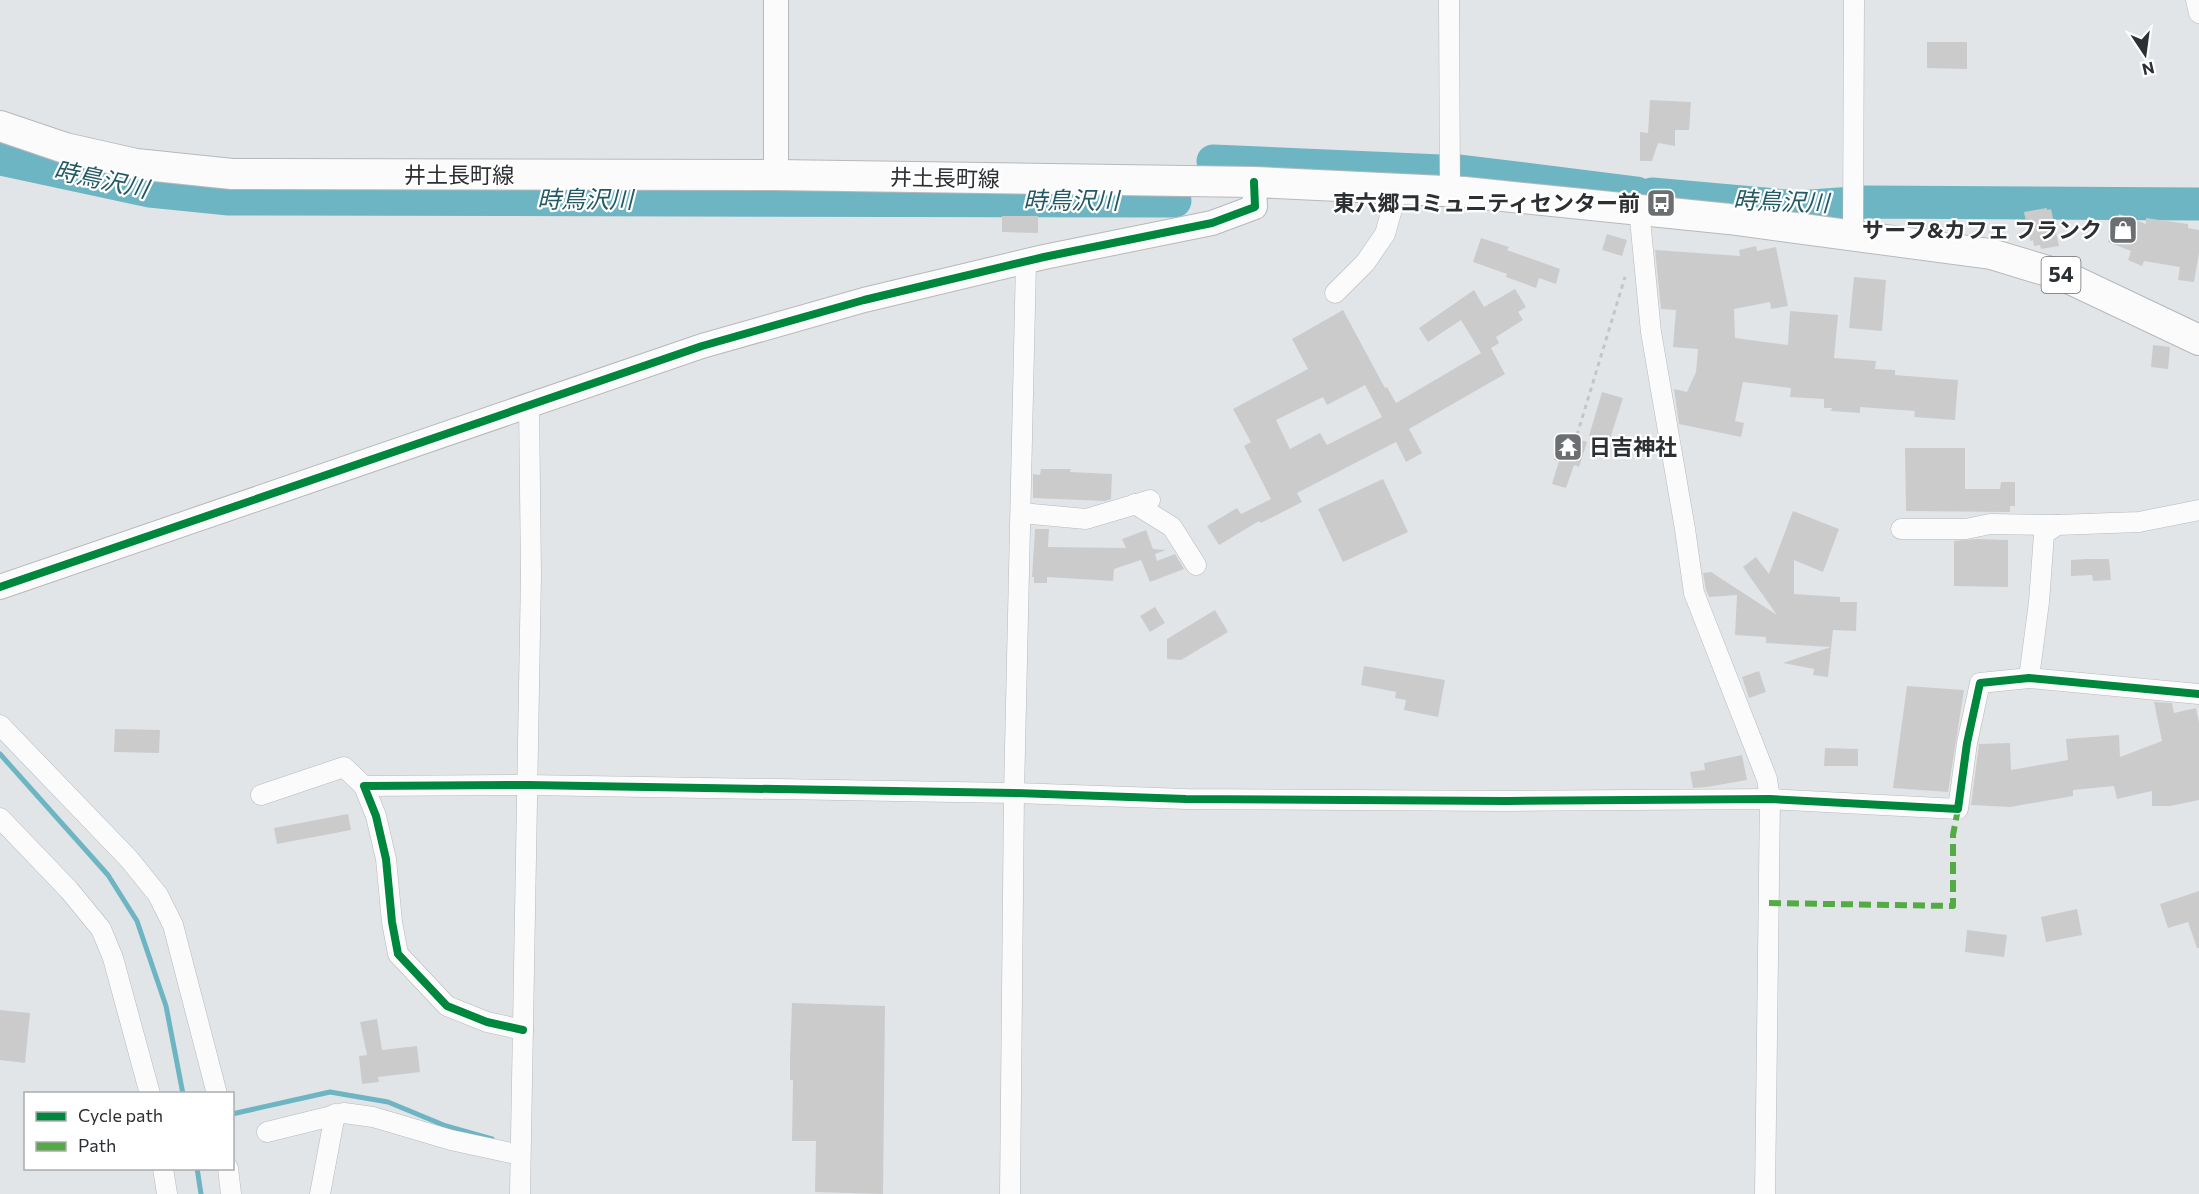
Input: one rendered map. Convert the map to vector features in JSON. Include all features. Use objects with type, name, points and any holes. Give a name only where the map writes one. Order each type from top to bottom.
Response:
[{"type":"main road","name":"井土長町線","points":[[0,126],[65,148],[136,164],[232,174],[776,175],[1254,182],[1450,191],[1640,209],[1853,216],[2064,276],[2199,340]]},
{"type":"street","points":[[776,0],[776,175]]},
{"type":"street","points":[[1449,0],[1450,191]]},
{"type":"street","points":[[1853,216],[1854,0]]},
{"type":"street","points":[[2196,0],[2199,13]]},
{"type":"street","points":[[0,587],[702,346],[864,300],[1026,261],[1212,223],[1255,207],[1254,182]]},
{"type":"street","points":[[1335,293],[1365,263],[1385,234],[1398,188]]},
{"type":"street","points":[[1640,209],[1651,332],[1694,592],[1767,779],[1770,799],[1765,1194]]},
{"type":"street","points":[[1010,1194],[1014,793],[1026,261]]},
{"type":"street","points":[[520,1194],[531,575],[529,404]]},
{"type":"street","points":[[1021,513],[1086,519],[1142,502],[1172,527],[1196,565]]},
{"type":"street","points":[[1901,529],[1966,530],[1990,524],[2057,525],[2139,522],[2199,510]]},
{"type":"street","points":[[2029,678],[2040,602],[2044,534],[2057,525]]},
{"type":"street","points":[[364,786],[528,785],[1014,793],[1198,799],[1495,801],[1770,799],[1958,809],[1967,743],[1980,683],[2029,678],[2199,694]]},
{"type":"street","points":[[0,725],[129,859],[158,895],[174,925],[216,1092]]},
{"type":"street","points":[[261,795],[344,767],[364,786],[376,816],[386,859],[392,922],[398,954],[447,1006],[487,1022],[523,1030]]},
{"type":"street","points":[[0,818],[69,890],[101,929],[113,958],[149,1092]]},
{"type":"street","points":[[267,1132],[344,1113],[373,1117],[452,1140],[520,1155]]},
{"type":"street","points":[[320,1194],[335,1114]]},
{"type":"street","points":[[163,1170],[167,1194]]},
{"type":"street","points":[[228,1170],[231,1194]]},
{"type":"path","points":[[1577,435],[1628,269]]},
{"type":"building","points":[[1927,42],[1967,42],[1967,69],[1927,68]]},
{"type":"building","points":[[1650,100],[1691,102],[1689,130],[1675,130],[1675,146],[1658,143],[1652,161],[1640,161],[1640,132],[1648,133]]},
{"type":"building","points":[[2047,208],[2047,210],[2051,209],[2059,246],[2041,249],[2040,245],[2034,246],[2033,240],[2030,241],[2024,212]]},
{"type":"building","points":[[2119,214],[2146,224],[2146,218],[2188,224],[2188,228],[2199,230],[2199,253],[2194,282],[2178,280],[2180,267],[2144,261],[2142,266],[2128,260],[2131,251],[2108,242]]},
{"type":"building","points":[[1002,216],[1038,216],[1038,233],[1002,232]]},
{"type":"building","points":[[1607,234],[1627,240],[1622,256],[1602,250]]},
{"type":"building","points":[[1481,238],[1509,247],[1507,250],[1560,269],[1556,284],[1539,278],[1536,288],[1506,277],[1507,274],[1473,262]]},
{"type":"building","points":[[1756,246],[1757,251],[1776,247],[1788,306],[1771,309],[1770,302],[1734,309],[1735,338],[1788,345],[1790,311],[1838,315],[1834,358],[1876,361],[1875,369],[1895,370],[1895,375],[1958,380],[1955,420],[1914,417],[1915,411],[1860,407],[1860,413],[1831,411],[1832,408],[1824,408],[1824,399],[1790,397],[1791,388],[1743,382],[1735,421],[1744,423],[1741,437],[1679,424],[1674,389],[1687,392],[1696,372],[1698,349],[1673,347],[1676,310],[1661,309],[1655,250],[1740,256],[1739,250]]},
{"type":"building","points":[[1854,277],[1886,280],[1882,331],[1849,328]]},
{"type":"building","points":[[1515,289],[1526,307],[1518,312],[1523,320],[1496,337],[1499,343],[1491,348],[1505,374],[1409,429],[1422,453],[1406,462],[1396,442],[1297,493],[1302,502],[1261,523],[1259,521],[1219,545],[1207,526],[1237,508],[1241,514],[1271,499],[1244,446],[1251,442],[1233,409],[1308,369],[1292,339],[1343,310],[1385,388],[1387,387],[1396,403],[1481,353],[1461,320],[1428,342],[1419,328],[1474,290],[1484,307]],"holes":[[[1365,385],[1382,417],[1327,445],[1320,433],[1290,449],[1276,420],[1323,397],[1327,405]]]},
{"type":"building","points":[[2153,345],[2170,347],[2168,369],[2151,367]]},
{"type":"building","points":[[1602,392],[1623,398],[1609,442],[1589,436]]},
{"type":"building","points":[[1568,436],[1587,442],[1579,467],[1574,465],[1566,488],[1552,484],[1559,461],[1554,460],[1561,438],[1567,440]]},
{"type":"building","points":[[1905,448],[1965,448],[1965,489],[2000,489],[2001,482],[2015,482],[2015,506],[2010,506],[2010,512],[1906,511]]},
{"type":"building","points":[[1041,469],[1071,469],[1070,472],[1112,474],[1111,499],[1105,501],[1033,498],[1033,474],[1040,475]]},
{"type":"building","points":[[1383,479],[1408,532],[1343,562],[1318,509]]},
{"type":"building","points":[[1793,511],[1839,529],[1823,572],[1794,560],[1794,594],[1840,597],[1840,602],[1857,602],[1856,631],[1833,630],[1828,677],[1813,675],[1814,669],[1783,663],[1831,647],[1766,643],[1766,637],[1735,635],[1737,595],[1709,597],[1706,590],[1703,573],[1711,572],[1777,615],[1743,567],[1756,557],[1769,574]]},
{"type":"building","points":[[1035,529],[1049,529],[1048,547],[1126,548],[1122,539],[1146,530],[1153,549],[1166,550],[1155,554],[1157,561],[1175,554],[1184,569],[1150,582],[1141,560],[1114,569],[1113,581],[1047,577],[1047,583],[1034,583],[1034,577],[1032,577]]},
{"type":"building","points":[[2008,540],[2008,587],[1954,586],[1954,541]]},
{"type":"building","points":[[2109,559],[2111,580],[2093,581],[2092,575],[2071,576],[2071,560]]},
{"type":"building","points":[[1155,607],[1165,623],[1150,632],[1140,616]]},
{"type":"building","points":[[1215,610],[1228,632],[1181,660],[1167,659],[1167,639]]},
{"type":"building","points":[[1364,666],[1445,680],[1438,717],[1404,710],[1406,700],[1395,698],[1396,692],[1361,685]]},
{"type":"building","points":[[1759,671],[1766,692],[1749,698],[1742,677]]},
{"type":"building","points":[[1907,686],[1964,690],[1948,792],[1893,788]]},
{"type":"building","points":[[2154,702],[2172,703],[2174,713],[2196,708],[2199,723],[2199,800],[2170,806],[2152,806],[2152,791],[2117,799],[2114,786],[2073,790],[2073,796],[2010,807],[1971,805],[1979,744],[2010,743],[2011,770],[2068,760],[2066,739],[2119,735],[2120,757],[2162,741]]},
{"type":"building","points":[[115,729],[160,730],[159,753],[114,752]]},
{"type":"building","points":[[1825,748],[1858,749],[1858,766],[1824,766]]},
{"type":"building","points":[[1742,755],[1747,780],[1693,788],[1690,772],[1705,770],[1704,763]]},
{"type":"building","points":[[348,814],[351,830],[277,844],[274,828]]},
{"type":"building","points":[[2199,891],[2199,948],[2197,948],[2188,922],[2168,928],[2160,904]]},
{"type":"building","points":[[2077,909],[2082,935],[2046,942],[2041,917]]},
{"type":"building","points":[[1967,930],[2007,935],[2004,957],[1965,952]]},
{"type":"building","points":[[792,1003],[885,1006],[883,1194],[815,1192],[816,1141],[792,1141],[793,1080],[790,1080],[790,1060]]},
{"type":"building","points":[[0,1010],[30,1013],[25,1063],[0,1060]]},
{"type":"building","points":[[377,1019],[382,1050],[417,1046],[420,1072],[378,1077],[379,1082],[362,1084],[359,1056],[367,1055],[360,1022]]},
{"type":"waterway","name":"時鳥沢川","points":[[0,159],[150,191],[229,199],[1175,201]]},
{"type":"waterway","name":"時鳥沢川","points":[[1213,161],[1441,171]]},
{"type":"waterway","name":"時鳥沢川","points":[[1460,171],[1637,193]]},
{"type":"waterway","name":"時鳥沢川","points":[[1652,194],[1798,207],[1867,202],[2199,204]]},
{"type":"waterway","points":[[0,754],[108,875],[137,921],[166,1006],[183,1092]]},
{"type":"waterway","points":[[234,1114],[330,1092],[388,1102],[446,1126],[492,1139]]},
{"type":"waterway","points":[[197,1170],[201,1194]]},
{"type":"marked path","points":[[1769,903],[1953,906],[1953,835],[1958,809]]},
{"type":"cycle path","points":[[0,587],[702,346],[864,300],[1044,257],[1212,223],[1255,207],[1254,182]]},
{"type":"cycle path","points":[[523,1030],[487,1022],[447,1006],[398,954],[392,922],[386,859],[376,816],[364,786],[528,785],[1014,793],[1186,799],[1507,801],[1770,799],[1958,809],[1967,743],[1980,683],[2029,678],[2199,694]]},
{"type":"place","name":"東六郷コミュニティセンター前","points":[[1661,203]]},
{"type":"place","name":"サーフ&カフェ フランク","points":[[2123,230]]},
{"type":"place","name":"日吉神社","points":[[1568,447]]}]
